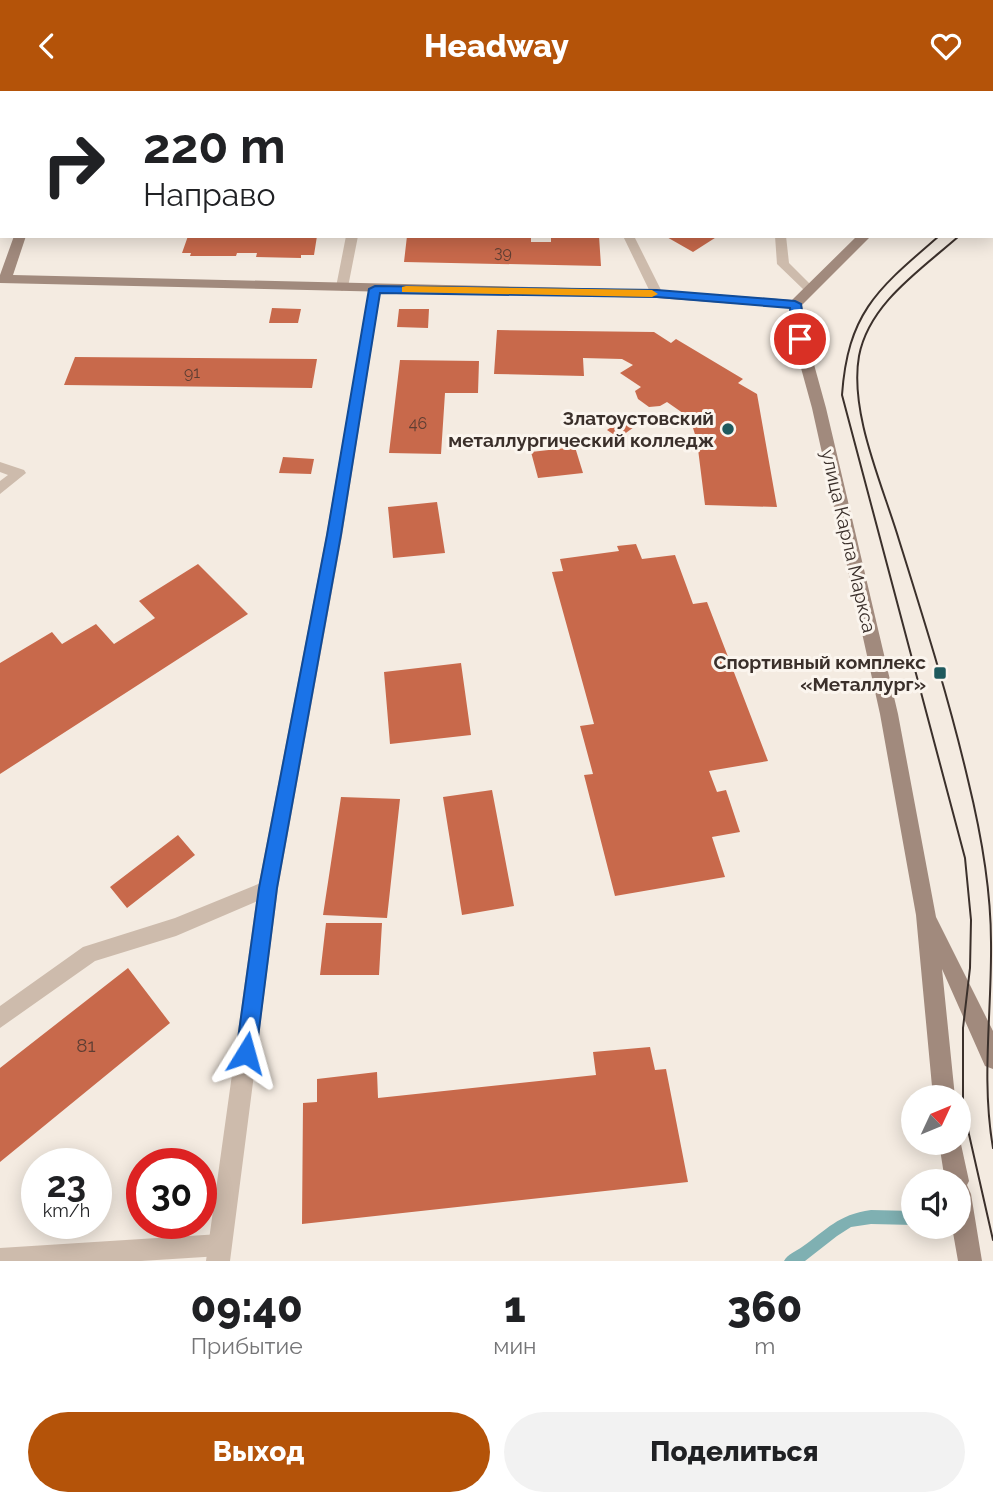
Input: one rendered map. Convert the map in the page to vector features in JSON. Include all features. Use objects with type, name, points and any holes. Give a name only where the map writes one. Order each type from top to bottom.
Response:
[{"type":"main road","points":[[19,238],[2,279],[657,294],[795,304],[808,288],[864,238]]},
{"type":"main road","name":"улица Карла Маркса","points":[[795,304],[800,339],[819,408],[889,714],[926,915],[943,1085]]},
{"type":"main road","name":"улица Карла Маркса","points":[[926,915],[976,1016],[993,1058]]},
{"type":"main road","points":[[966,1239],[970,1261]]},
{"type":"street","points":[[342,287],[352,238]]},
{"type":"street","points":[[219,1253],[268,888],[334,535],[375,289]]},
{"type":"lane","points":[[629,238],[657,294]]},
{"type":"lane","points":[[780,238],[783,264],[808,288]]},
{"type":"lane","points":[[0,467],[19,473],[0,489]]},
{"type":"lane","points":[[0,1018],[90,953],[176,927],[268,888]]},
{"type":"lane","points":[[0,1259],[219,1253]]},
{"type":"building","points":[[187,238],[317,238],[314,255],[301,255],[301,258],[256,257],[257,253],[190,256],[191,253],[182,253]]},
{"type":"building","points":[[407,238],[531,238],[531,242],[551,242],[551,238],[599,238],[601,266],[404,262]]},
{"type":"building","points":[[668,238],[715,238],[693,252]]},
{"type":"building","points":[[272,308],[301,309],[298,323],[269,323]]},
{"type":"building","points":[[399,309],[429,309],[428,328],[397,327]]},
{"type":"building","name":"Златоустовский металлургический колледж","points":[[497,330],[654,332],[671,343],[676,339],[743,379],[738,383],[757,394],[777,507],[705,505],[697,441],[690,418],[667,402],[649,407],[638,399],[635,391],[641,387],[620,373],[633,365],[622,359],[583,358],[584,376],[494,374]]},
{"type":"building","points":[[75,357],[317,359],[312,388],[64,385]]},
{"type":"building","points":[[400,360],[479,361],[478,393],[445,393],[441,454],[389,453]]},
{"type":"building","points":[[623,419],[634,427],[619,438],[607,430]]},
{"type":"building","points":[[575,447],[583,473],[538,478],[531,452]]},
{"type":"building","points":[[283,457],[314,459],[311,474],[279,473]]},
{"type":"building","points":[[437,502],[445,553],[393,558],[388,507]]},
{"type":"building","points":[[636,544],[642,559],[675,555],[693,604],[707,602],[768,761],[709,771],[717,792],[726,790],[740,832],[712,837],[725,877],[615,896],[584,775],[593,774],[580,726],[594,724],[552,572],[563,571],[560,559],[619,551],[617,546]]},
{"type":"building","points":[[198,564],[248,614],[0,774],[0,663],[52,632],[62,644],[96,624],[114,644],[155,618],[139,601]]},
{"type":"building","points":[[461,663],[471,735],[390,744],[384,672]]},
{"type":"building","points":[[492,790],[514,906],[462,915],[443,797]]},
{"type":"building","points":[[341,797],[400,799],[387,918],[323,915]]},
{"type":"building","points":[[178,835],[195,855],[127,908],[110,887]]},
{"type":"building","points":[[326,923],[382,923],[379,975],[320,975]]},
{"type":"building","points":[[128,968],[170,1023],[0,1162],[0,1068]]},
{"type":"building","points":[[650,1047],[655,1070],[666,1069],[688,1182],[302,1224],[303,1103],[317,1102],[317,1079],[377,1072],[378,1098],[596,1075],[593,1052]]},
{"type":"waterway","points":[[791,1261],[832,1231],[851,1221],[871,1217],[901,1218]]},
{"type":"tram line","points":[[937,238],[899,271],[870,303],[851,342],[842,395],[965,858],[971,920],[970,968],[963,1028],[963,1108],[993,1240]]},
{"type":"tram line","points":[[957,238],[885,303],[865,337],[859,356],[857,378],[869,449],[927,630],[968,780],[981,840],[991,921],[987,1071],[993,1148]]},
{"type":"slow traffic","points":[[406,290],[652,294]]},
{"type":"place","name":"Златоустовский металлургический колледж","points":[[728,429]]},
{"type":"place","name":"Спортивный комплекс «Металлург»","points":[[940,673]]},
{"type":"route","points":[[246,1053],[268,888],[334,535],[375,289],[657,294],[795,304],[800,339]]}]
